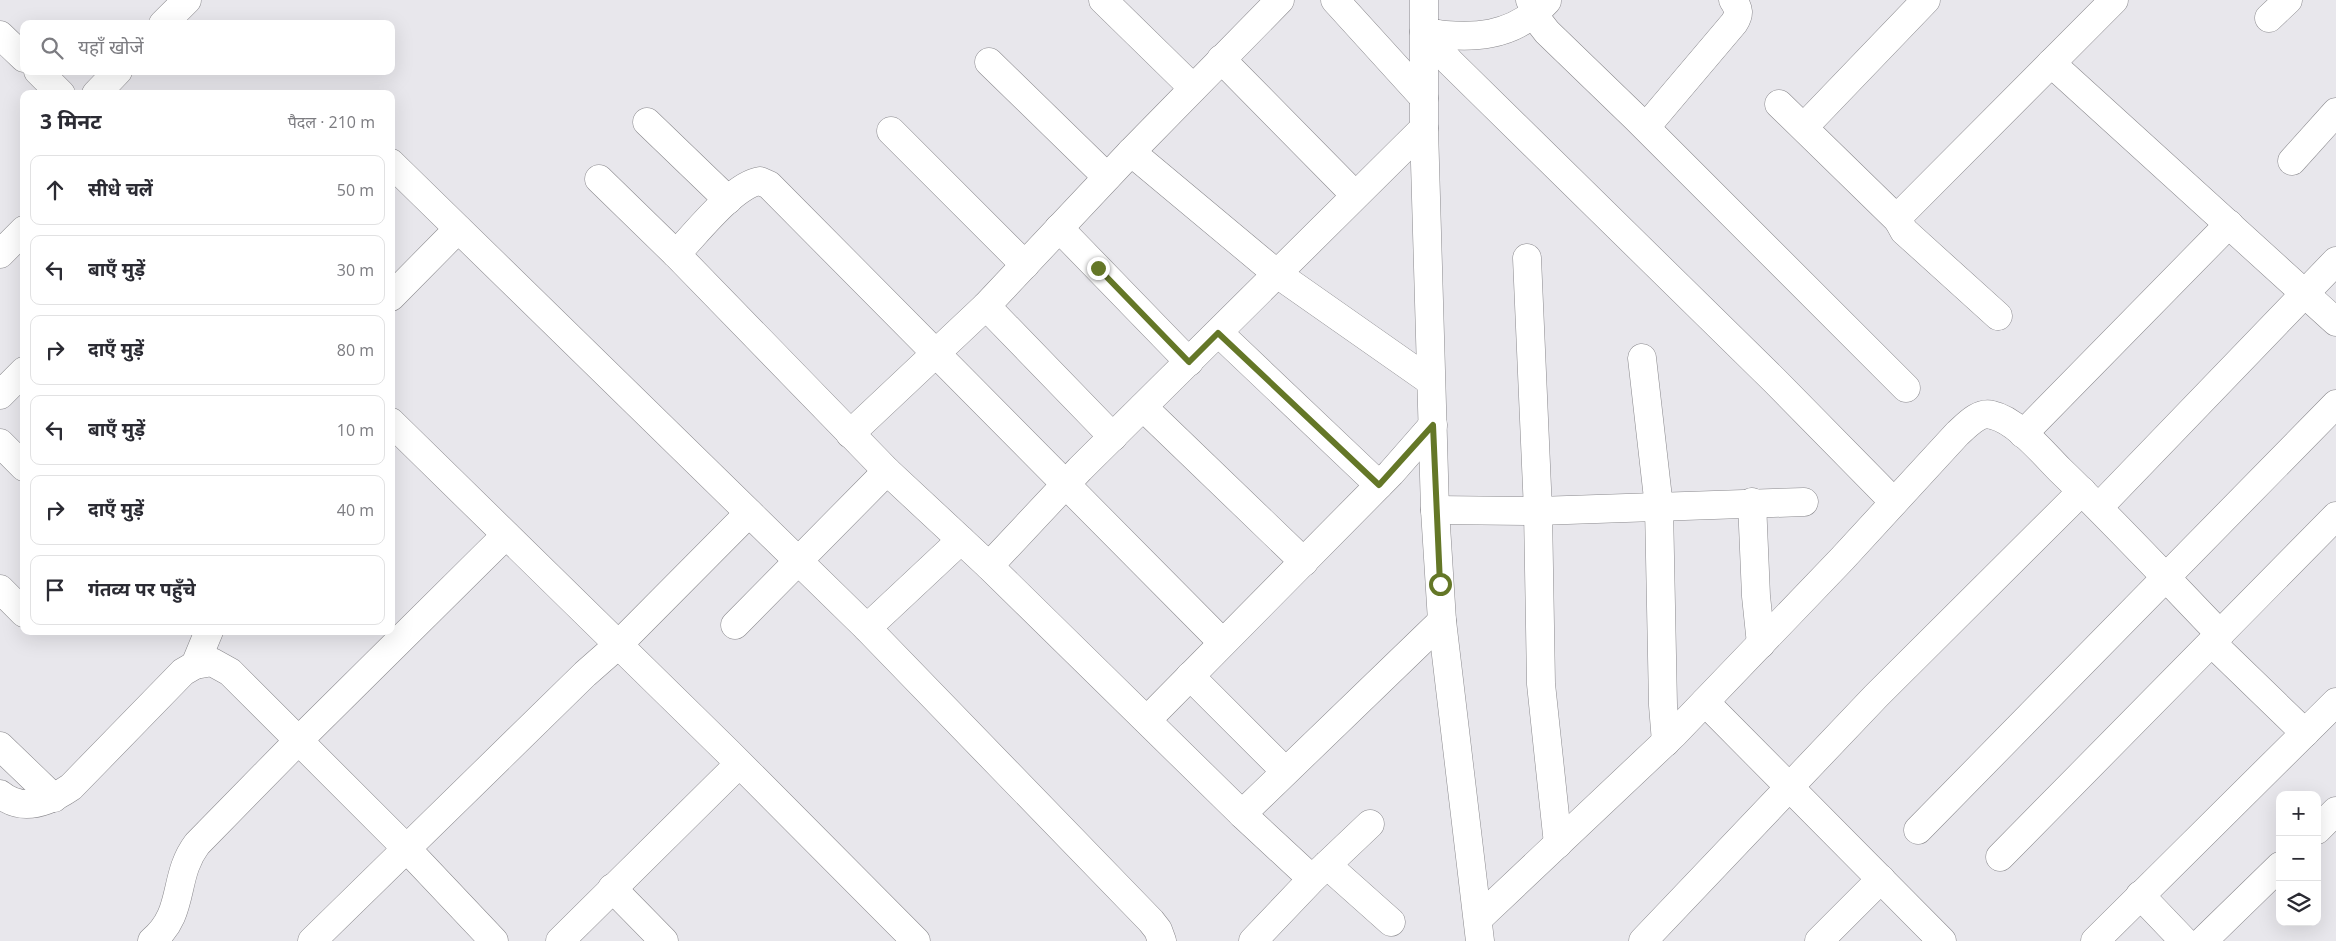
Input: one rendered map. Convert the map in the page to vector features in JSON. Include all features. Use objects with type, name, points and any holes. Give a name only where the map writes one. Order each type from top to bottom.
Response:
[{"type":"street","points":[[167,20],[187,0]]},
{"type":"street","points":[[1103,0],[1193,88]]},
{"type":"street","points":[[850,434],[986,306],[1131,152],[1280,0]]},
{"type":"street","points":[[1335,0],[1424,98]]},
{"type":"street","points":[[1424,0],[1430,33],[1424,98],[1424,128],[1435,510],[1442,621],[1479,930]]},
{"type":"street","points":[[1646,128],[1734,23],[1738,17],[1738,8],[1733,0]]},
{"type":"street","points":[[1804,127],[1926,0]]},
{"type":"street","points":[[1898,220],[1900,215],[2114,0]]},
{"type":"street","points":[[1430,33],[1480,34],[1501,32],[1512,29],[1538,5],[1548,32],[1906,388]]},
{"type":"street","points":[[1430,33],[1450,62],[1775,381],[1894,502]]},
{"type":"street","points":[[0,35],[20,54]]},
{"type":"street","points":[[1221,59],[1355,195]]},
{"type":"street","points":[[989,62],[1107,178]]},
{"type":"street","points":[[2051,63],[2336,322]]},
{"type":"street","points":[[42,75],[57,90]]},
{"type":"street","points":[[100,90],[114,75]]},
{"type":"street","points":[[1780,104],[1898,220],[1904,231],[1998,316]]},
{"type":"street","points":[[2292,161],[2336,112]]},
{"type":"street","points":[[647,122],[728,200]]},
{"type":"street","points":[[989,566],[1113,436],[1424,128]]},
{"type":"street","points":[[891,131],[1025,265]]},
{"type":"street","points":[[1131,152],[1276,273],[1430,381]]},
{"type":"street","points":[[395,167],[867,628],[1151,921],[1158,930],[1162,941]]},
{"type":"street","points":[[599,178],[676,254],[850,434],[989,566],[1242,814],[1319,872],[1391,922]]},
{"type":"street","points":[[676,254],[728,200],[753,182],[760,181],[769,185],[1222,642]]},
{"type":"street","points":[[2023,434],[2229,224]]},
{"type":"street","points":[[1059,228],[1189,362]]},
{"type":"street","points":[[395,293],[458,229]]},
{"type":"street","points":[[0,254],[20,234]]},
{"type":"street","points":[[1526,258],[1538,511],[1541,684],[1558,844]]},
{"type":"street","points":[[1644,941],[1876,696],[2090,499],[2336,261]]},
{"type":"street","points":[[986,306],[1113,436]]},
{"type":"street","points":[[1218,333],[1379,485]]},
{"type":"street","points":[[1642,358],[1659,506],[1663,705],[1666,742]]},
{"type":"street","points":[[0,394],[20,375]]},
{"type":"street","points":[[1918,830],[2336,404]]},
{"type":"street","points":[[1143,407],[1304,562]]},
{"type":"street","points":[[1479,930],[1558,844],[1666,742],[1761,644],[1957,434],[1973,420],[1991,414],[2006,420],[2023,434],[2090,499],[2167,578],[2216,638],[2305,733]]},
{"type":"street","points":[[1147,720],[1379,485],[1433,425]]},
{"type":"street","points":[[395,426],[740,764],[916,941]]},
{"type":"street","points":[[0,443],[20,464]]},
{"type":"street","points":[[735,624],[888,471]]},
{"type":"street","points":[[1752,502],[1756,596],[1761,644]]},
{"type":"street","points":[[1435,510],[1538,511],[1752,502],[1804,502]]},
{"type":"street","points":[[312,941],[585,674],[618,645],[749,513]]},
{"type":"street","points":[[2000,857],[2336,516]]},
{"type":"street","points":[[395,631],[506,535]]},
{"type":"street","points":[[867,628],[961,540]]},
{"type":"street","points":[[0,589],[20,609]]},
{"type":"street","points":[[1242,814],[1442,621]]},
{"type":"street","points":[[195,665],[207,635]]},
{"type":"street","points":[[152,941],[168,925],[173,916],[182,871],[188,856],[298,741],[387,638]]},
{"type":"street","points":[[0,794],[13,803],[25,805],[54,798],[71,787],[183,672],[195,665],[212,662],[230,672],[406,848],[494,941]]},
{"type":"street","points":[[1190,676],[1285,771]]},
{"type":"street","points":[[1705,702],[1942,941]]},
{"type":"street","points":[[2095,941],[2336,702]]},
{"type":"street","points":[[0,746],[54,798]]},
{"type":"street","points":[[560,941],[740,764]]},
{"type":"street","points":[[2321,826],[2336,812]]},
{"type":"street","points":[[1253,941],[1319,872],[1370,824]]},
{"type":"street","points":[[2203,941],[2276,870]]},
{"type":"street","points":[[1819,941],[1881,878]]},
{"type":"street","points":[[612,888],[664,941]]},
{"type":"street","points":[[2140,895],[2184,941]]},
{"type":"route","points":[[1098,268],[1189,362],[1218,333],[1379,485],[1433,425],[1435,510],[1440,584]]}]
